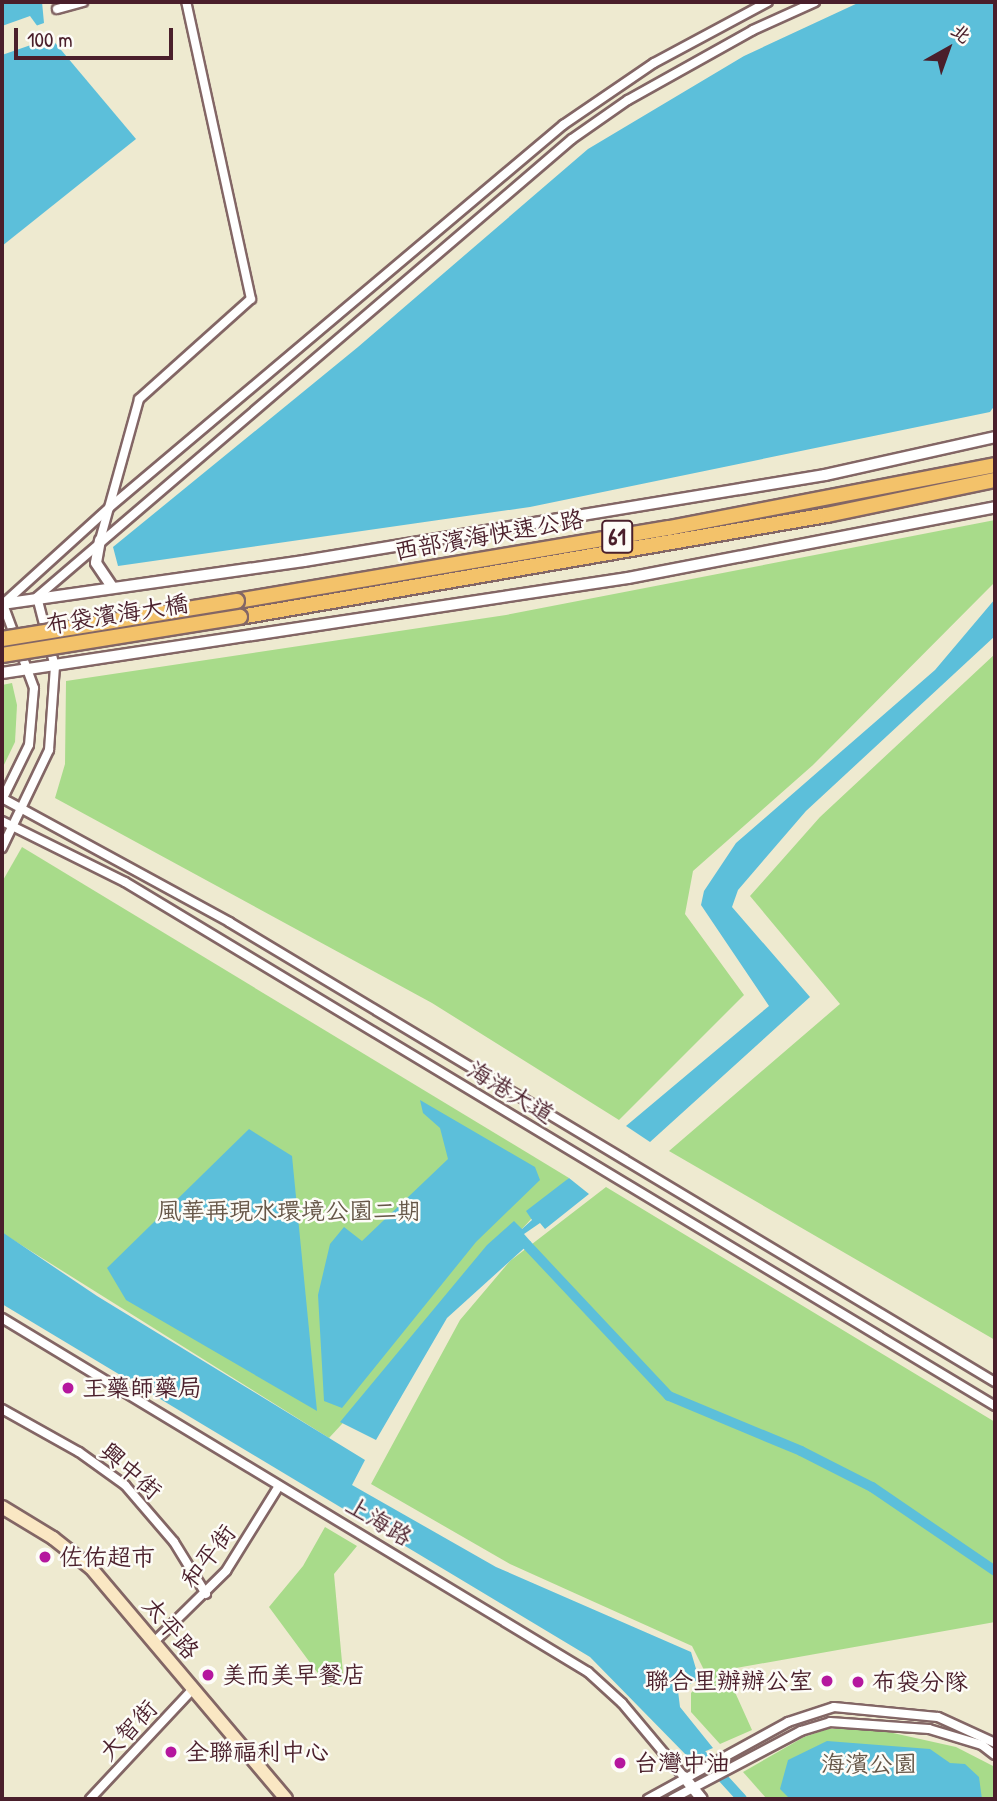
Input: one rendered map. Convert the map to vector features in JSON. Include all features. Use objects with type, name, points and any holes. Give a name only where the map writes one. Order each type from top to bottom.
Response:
[{"type":"highway","name":"西部濱海快速公路","points":[[237,601],[682,526],[995,466]]},
{"type":"highway","name":"西部濱海快速公路","points":[[240,617],[995,482]]},
{"type":"highway","name":"布袋濱海大橋","points":[[2,639],[237,601]]},
{"type":"highway","name":"布袋濱海大橋","points":[[2,655],[240,617]]},
{"type":"main road","name":"太平路","points":[[2,1507],[53,1538],[91,1568],[286,1799]]},
{"type":"street","points":[[57,9],[83,2]]},
{"type":"street","points":[[112,587],[96,563],[139,399],[251,299],[186,2]]},
{"type":"street","points":[[3,604],[110,507],[563,125],[654,63],[768,2]]},
{"type":"street","points":[[37,597],[100,540],[572,139],[628,100],[753,30],[815,2]]},
{"type":"street","points":[[3,604],[37,597],[304,561],[825,475],[995,437]]},
{"type":"street","points":[[2,673],[628,578],[995,507]]},
{"type":"street","points":[[2,848],[49,750],[55,667],[37,597]]},
{"type":"street","points":[[2,799],[29,745],[34,688],[30,670],[3,604]]},
{"type":"street","name":"海港大道","points":[[2,799],[229,922],[995,1381]]},
{"type":"street","name":"海港大道","points":[[2,821],[136,889],[995,1406]]},
{"type":"street","name":"上海路","points":[[2,1318],[587,1672],[622,1703],[702,1799]]},
{"type":"street","name":"興中街","points":[[2,1409],[79,1452],[125,1485],[174,1542],[206,1594]]},
{"type":"street","name":"和平街","points":[[155,1641],[206,1594],[226,1571],[279,1486]]},
{"type":"street","name":"大智街","points":[[90,1799],[194,1688]]},
{"type":"street","points":[[648,1799],[788,1722],[834,1707],[938,1717],[995,1743]]},
{"type":"street","points":[[662,1792],[670,1799],[734,1765],[830,1722],[929,1729],[982,1745],[995,1755]]},
{"type":"green space","points":[[995,520],[995,582],[813,765],[693,871],[685,914],[744,995],[619,1120],[432,1003],[55,798],[65,764],[66,681],[506,615]]},
{"type":"green space","points":[[995,654],[995,1340],[669,1151],[840,1004],[750,896],[820,817]]},
{"type":"green space","points":[[12,683],[17,705],[15,742],[2,769],[2,685]]},
{"type":"green space","name":"風華再現水環境公園二期","points":[[22,847],[569,1178],[329,1438],[2,1233],[2,882]]},
{"type":"green space","points":[[606,1187],[995,1422],[995,1622],[725,1670],[752,1730],[720,1744],[691,1712],[691,1693],[707,1676],[692,1646],[510,1564],[371,1484],[460,1320],[510,1261]]},
{"type":"green space","points":[[325,1527],[357,1546],[334,1574],[344,1684],[328,1687],[269,1607],[303,1566]]},
{"type":"green space","name":"海濱公園","points":[[828,1729],[875,1729],[956,1747],[995,1767],[995,1799],[767,1799],[743,1772],[804,1737]]},
{"type":"water","points":[[2,2],[42,2],[44,23],[2,38]]},
{"type":"water","points":[[860,2],[995,2],[995,405],[990,412],[530,507],[118,566],[113,547],[358,347],[588,149],[744,56]]},
{"type":"water","points":[[51,38],[136,139],[2,246],[2,55]]},
{"type":"water","points":[[995,599],[995,636],[806,811],[738,890],[732,907],[810,997],[650,1142],[626,1126],[769,1006],[701,905],[704,891],[736,843],[935,670]]},
{"type":"water","points":[[420,1100],[535,1167],[540,1180],[476,1242],[342,1408],[324,1401],[318,1295],[330,1244],[344,1227],[362,1241],[448,1159],[440,1128],[423,1113]]},
{"type":"water","points":[[249,1129],[292,1156],[317,1411],[126,1300],[107,1268]]},
{"type":"water","points":[[569,1178],[589,1194],[545,1229],[540,1223],[524,1234],[531,1242],[447,1318],[376,1440],[340,1422],[487,1245],[514,1221],[522,1229],[532,1220],[526,1211]]},
{"type":"water","points":[[2,1232],[97,1296],[365,1460],[352,1485],[496,1567],[691,1652],[699,1679],[678,1691],[680,1707],[713,1748],[689,1758],[590,1657],[2,1304]]},
{"type":"water","name":"海濱公園","points":[[827,1741],[930,1749],[950,1763],[965,1764],[979,1777],[982,1799],[790,1799],[780,1789],[788,1760]]},
{"type":"pier","points":[[30,16],[38,27],[2,41],[2,26]]},
{"type":"waterway","points":[[527,1245],[669,1396],[801,1451],[872,1487],[995,1571]]},
{"type":"waterway","points":[[692,1744],[742,1799]]},
{"type":"place","name":"王藥師藥局","points":[[68,1388]]},
{"type":"place","name":"佐佑超市","points":[[45,1557]]},
{"type":"place","name":"美而美早餐店","points":[[208,1675]]},
{"type":"place","name":"聯合里辦辦公室","points":[[827,1681]]},
{"type":"place","name":"布袋分隊","points":[[858,1682]]},
{"type":"place","name":"全聯福利中心","points":[[171,1752]]},
{"type":"place","name":"台灣中油","points":[[620,1763]]}]
